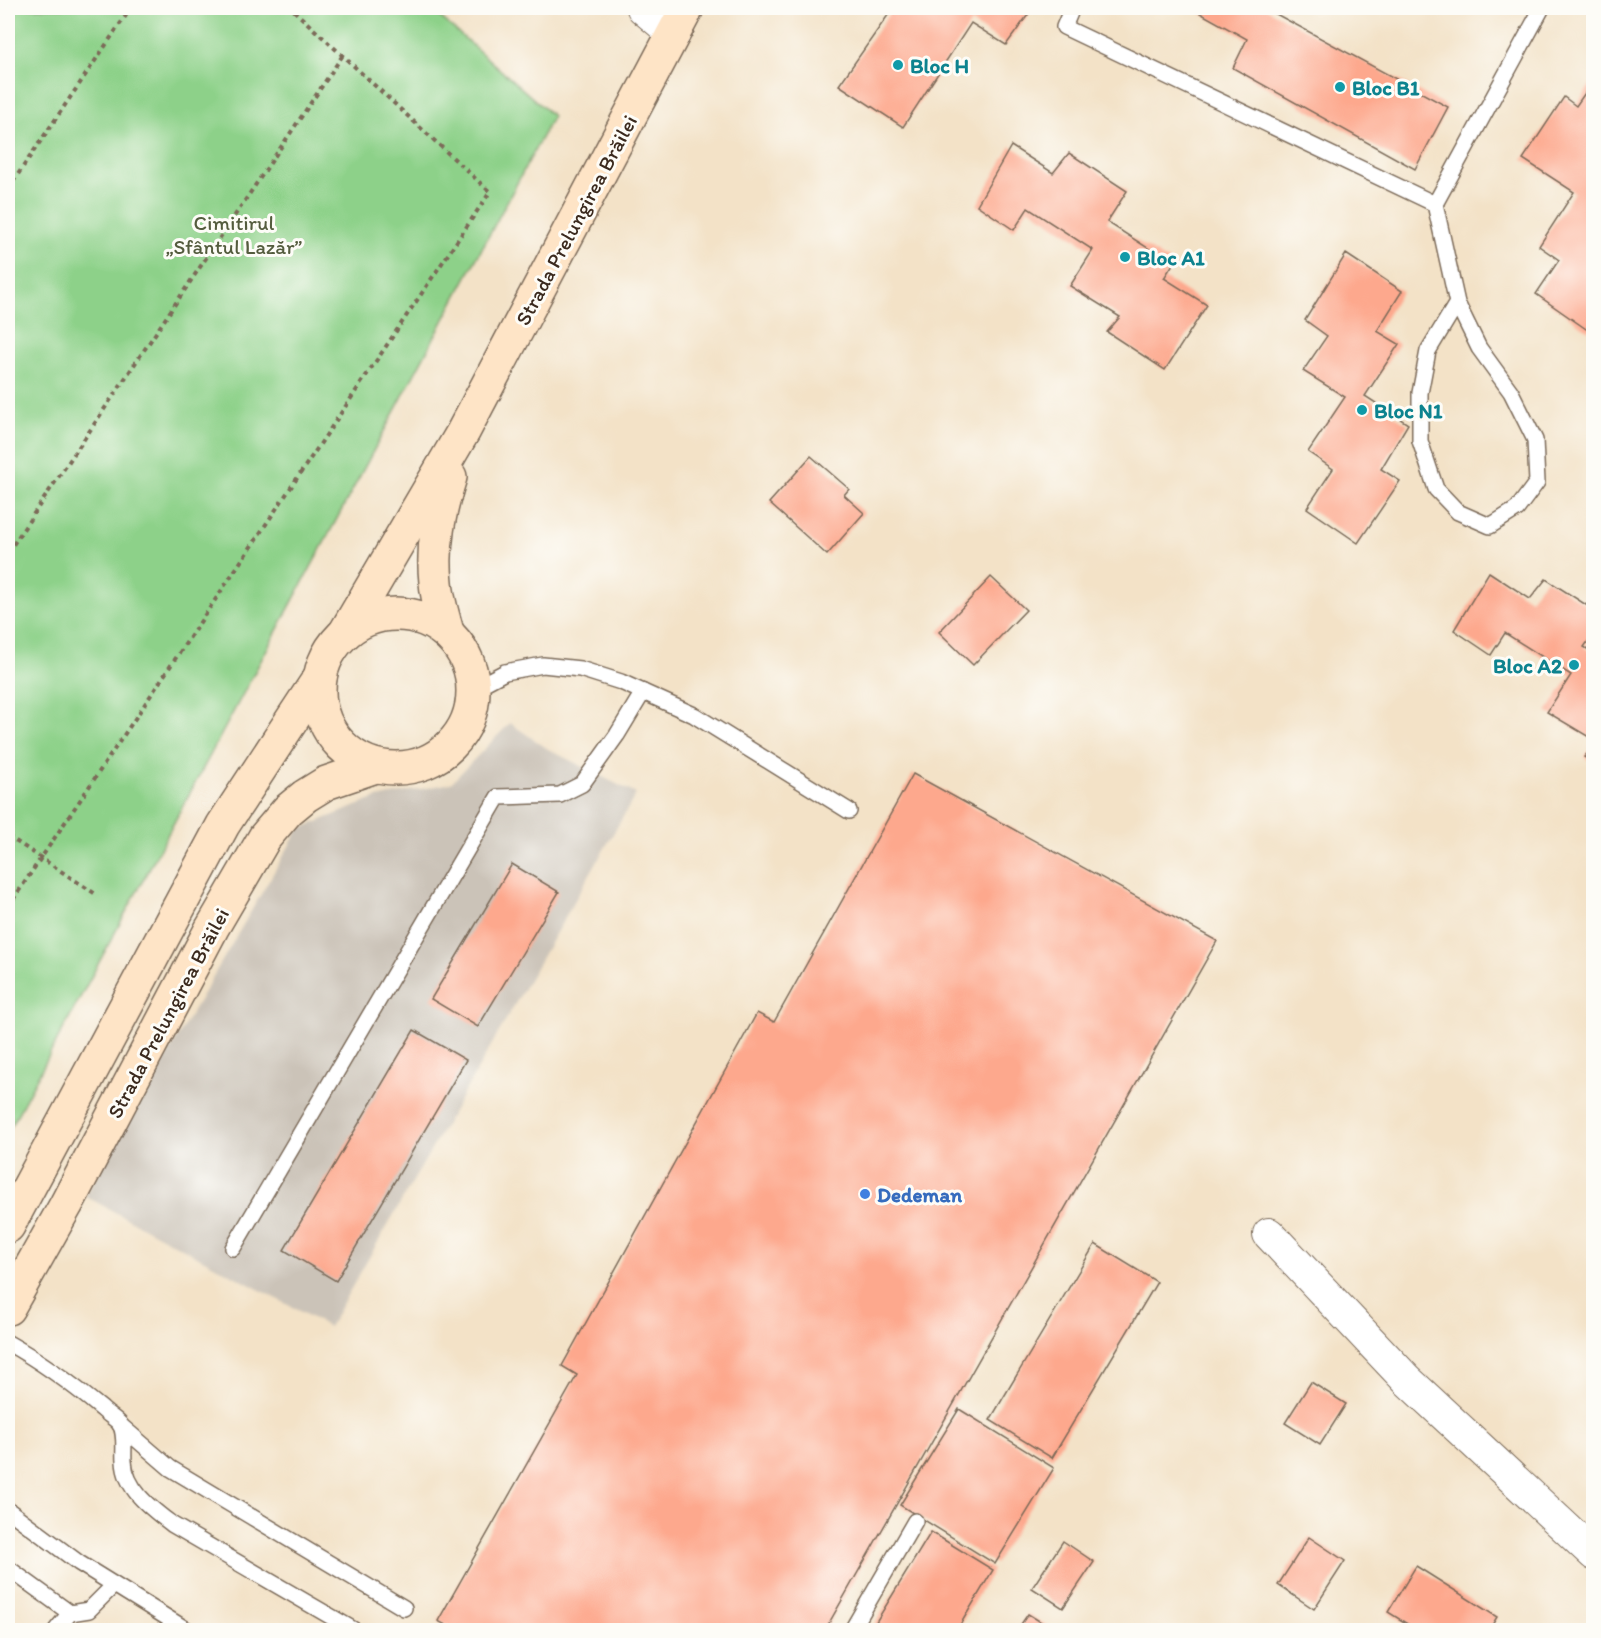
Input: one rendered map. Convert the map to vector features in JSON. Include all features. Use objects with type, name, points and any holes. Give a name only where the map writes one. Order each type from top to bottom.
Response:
[{"type":"main road","name":"Strada Prelungirea Brăilei","points":[[345,633],[463,432],[681,21]]},
{"type":"main road","name":"Strada Prelungirea Brăilei","points":[[447,632],[436,584],[434,549],[440,510],[463,432]]},
{"type":"main road","points":[[407,614],[428,620],[447,632],[460,648],[470,668],[473,688],[469,715],[455,741],[432,759],[404,768],[376,766],[354,756],[337,741],[325,722],[319,700],[320,677],[329,653],[345,633],[363,621],[385,615],[407,614]]},
{"type":"main road","name":"Strada Prelungirea Brăilei","points":[[8,1226],[223,825],[320,677]]},
{"type":"main road","name":"Strada Prelungirea Brăilei","points":[[8,1308],[66,1205],[212,928],[266,837],[288,810],[305,796],[326,783],[376,766]]},
{"type":"street","points":[[643,8],[681,21]]},
{"type":"street","points":[[1269,1234],[1407,1380],[1593,1554]]},
{"type":"lane","points":[[1072,8],[1064,27],[1435,204]]},
{"type":"lane","points":[[1457,303],[1428,351],[1420,393],[1420,441],[1436,489],[1458,512],[1490,526],[1517,509],[1537,482],[1535,440],[1511,392],[1479,348],[1457,303],[1435,204],[1542,8]]},
{"type":"lane","points":[[473,688],[505,672],[543,665],[580,669],[621,682],[694,715],[849,810]]},
{"type":"lane","points":[[233,1248],[498,797],[560,795],[582,784],[617,735],[643,692]]},
{"type":"lane","points":[[8,1343],[62,1377],[170,1468],[404,1608]]},
{"type":"lane","points":[[120,1425],[124,1443],[124,1464],[130,1483],[155,1511],[173,1525],[354,1630]]},
{"type":"lane","points":[[8,1510],[79,1563],[177,1628]]},
{"type":"lane","points":[[852,1630],[915,1521]]},
{"type":"lane","points":[[8,1568],[70,1612],[89,1610],[114,1585]]},
{"type":"lane","points":[[56,1630],[70,1612]]},
{"type":"path","points":[[8,189],[131,8]]},
{"type":"path","points":[[8,907],[490,192],[291,8]]},
{"type":"path","points":[[8,552],[343,55]]},
{"type":"path","points":[[8,836],[98,895]]},
{"type":"shaded area","points":[[510,723],[548,749],[636,794],[329,1327],[85,1196],[299,829],[377,798],[451,783]]},
{"type":"green space","name":"Cimitirul „Sfântul Lazăr”","points":[[8,8],[430,8],[553,116],[8,1132]]},
{"type":"building","name":"Bloc H","points":[[893,8],[939,8],[948,14],[952,8],[1033,8],[1006,45],[971,23],[903,127],[839,85]]},
{"type":"building","name":"Bloc B1","points":[[1191,8],[1265,8],[1448,107],[1415,169],[1233,68],[1247,39]]},
{"type":"building","points":[[1594,80],[1594,323],[1589,331],[1536,294],[1559,260],[1539,246],[1574,192],[1523,159],[1564,97],[1576,106]]},
{"type":"building","name":"Bloc A1","points":[[1011,146],[1053,173],[1069,153],[1127,191],[1107,222],[1173,264],[1164,278],[1207,305],[1165,370],[1107,332],[1120,317],[1070,286],[1093,250],[1028,208],[1014,230],[977,205]]},
{"type":"building","name":"Bloc N1","points":[[1346,254],[1402,291],[1377,331],[1399,344],[1365,396],[1408,424],[1381,469],[1400,481],[1358,543],[1307,508],[1333,469],[1308,452],[1345,397],[1303,371],[1327,336],[1305,320]]},
{"type":"building","points":[[811,456],[849,489],[844,495],[864,513],[827,555],[769,503]]},
{"type":"building","name":"Bloc A2","points":[[1489,572],[1530,599],[1546,579],[1594,610],[1594,633],[1584,647],[1594,653],[1594,740],[1547,712],[1571,675],[1505,633],[1491,655],[1454,630]]},
{"type":"building","points":[[991,577],[1026,610],[973,665],[939,632]]},
{"type":"building","points":[[1594,746],[1594,763],[1584,757]]},
{"type":"building","name":"Dedeman","points":[[913,774],[1217,941],[825,1630],[455,1630],[438,1621],[577,1375],[562,1366],[757,1013],[774,1022]]},
{"type":"building","points":[[512,864],[559,892],[478,1027],[431,999]]},
{"type":"building","points":[[414,1030],[466,1060],[336,1281],[284,1250]]},
{"type":"building","points":[[1095,1244],[1157,1282],[1052,1458],[990,1420]]},
{"type":"building","points":[[1311,1382],[1346,1404],[1320,1445],[1285,1423]]},
{"type":"building","points":[[959,1409],[1054,1468],[995,1564],[900,1505]]},
{"type":"building","points":[[931,1532],[993,1570],[957,1630],[871,1630]]},
{"type":"building","points":[[1309,1537],[1345,1561],[1314,1609],[1278,1585]]},
{"type":"building","points":[[1063,1541],[1094,1562],[1063,1608],[1032,1588]]},
{"type":"building","points":[[1416,1566],[1497,1617],[1489,1630],[1417,1630],[1388,1612]]},
{"type":"building","points":[[1028,1614],[1054,1630],[1017,1630]]},
{"type":"place","name":"Bloc H","points":[[898,65]]},
{"type":"place","name":"Bloc B1","points":[[1340,87]]},
{"type":"place","name":"Bloc A1","points":[[1125,257]]},
{"type":"place","name":"Bloc N1","points":[[1362,410]]},
{"type":"place","name":"Bloc A2","points":[[1574,665]]},
{"type":"place","name":"Dedeman","points":[[865,1194]]}]
